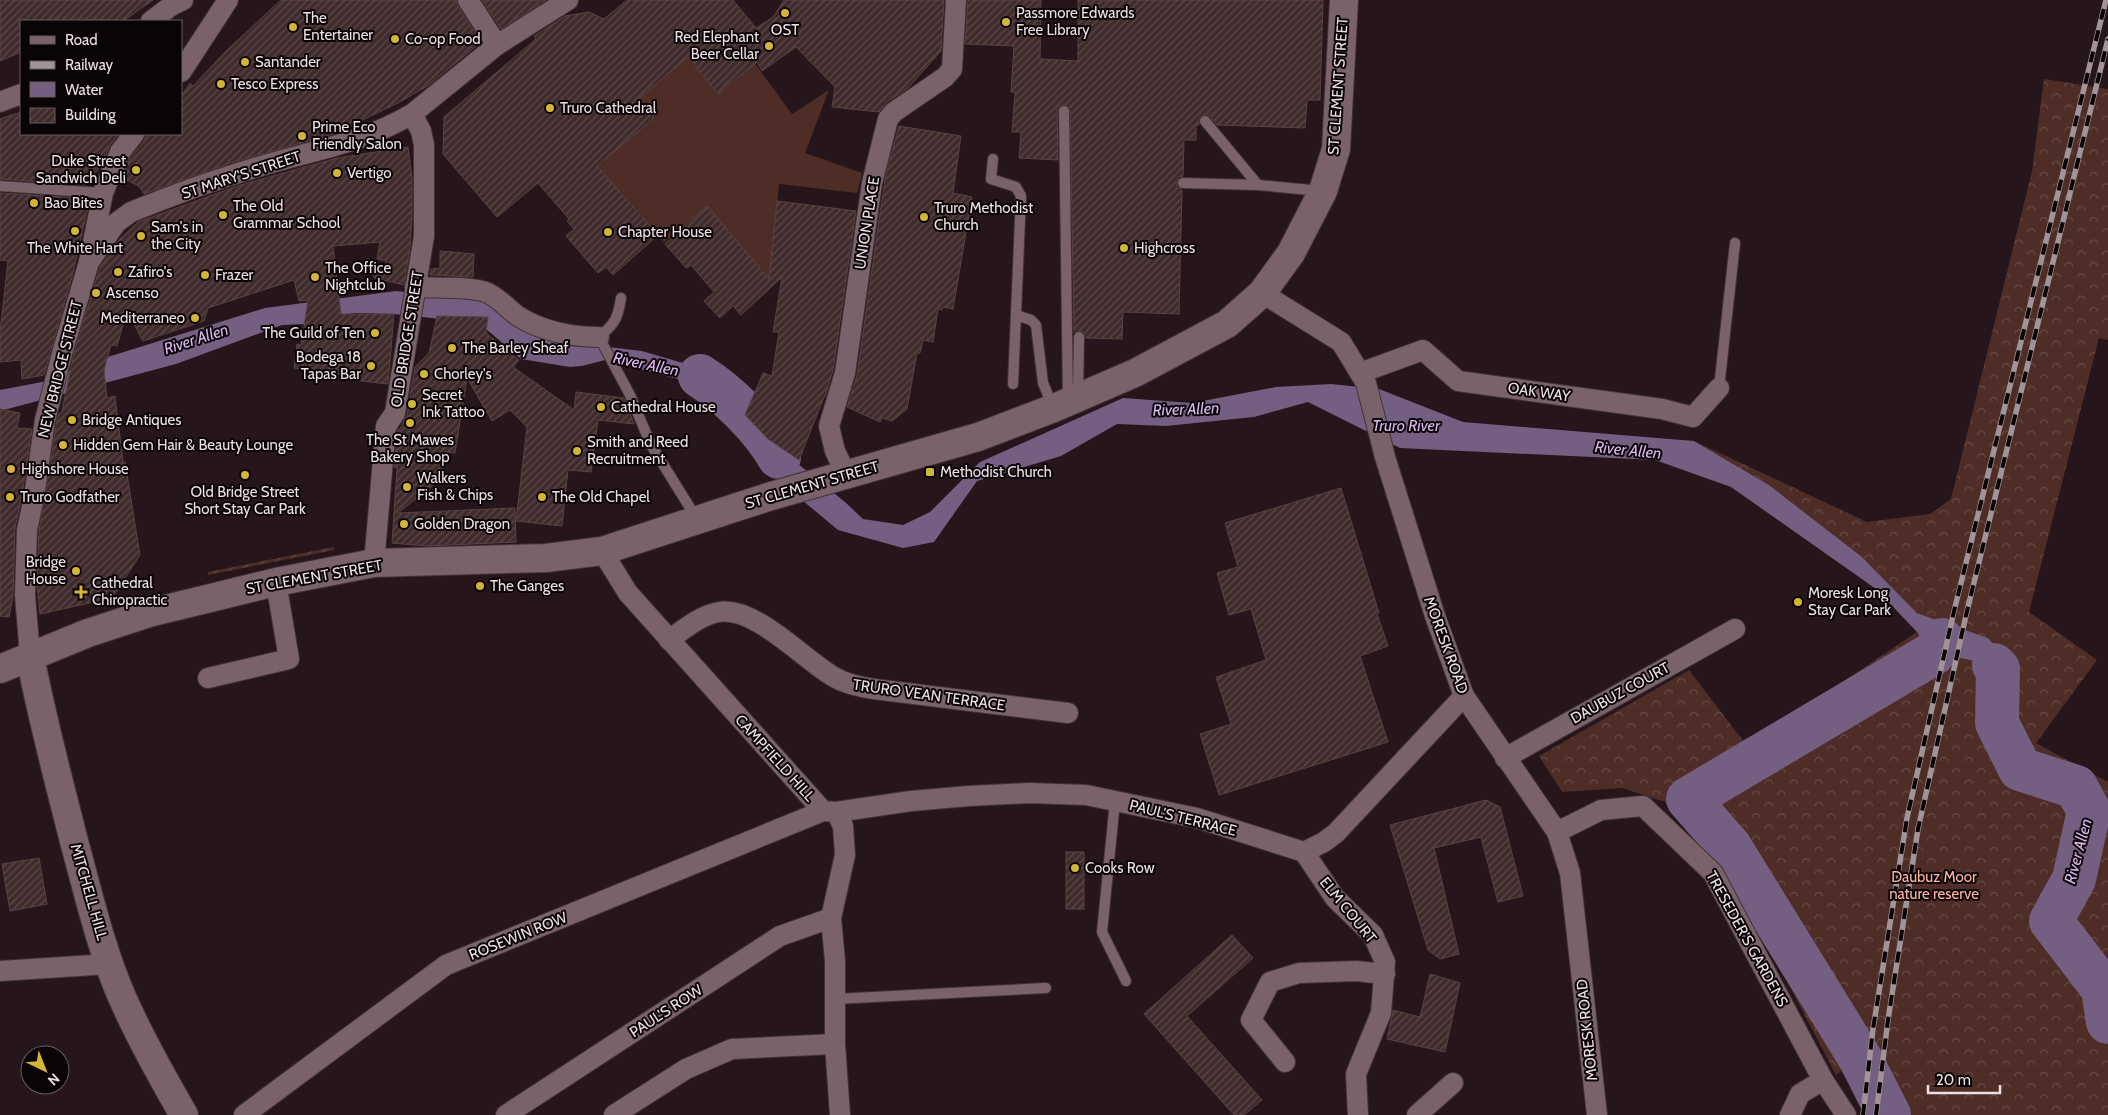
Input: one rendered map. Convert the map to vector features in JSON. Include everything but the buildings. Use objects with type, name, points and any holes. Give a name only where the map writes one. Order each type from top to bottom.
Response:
[{"type":"main road","name":"ST CLEMENT STREET","points":[[0,669],[88,633],[149,613],[276,582],[374,564],[546,558],[602,551],[846,474],[978,437],[1066,403],[1135,373],[1205,338],[1227,324],[1262,293],[1291,253],[1323,191],[1336,149],[1344,0]]},
{"type":"main road","name":"MITCHELL HILL","points":[[30,656],[37,696],[109,964],[122,997],[184,1115]]},
{"type":"street","points":[[182,70],[228,0]]},
{"type":"street","points":[[468,0],[497,46]]},
{"type":"street","name":"ST MARY'S STREET","points":[[89,262],[116,223],[131,212],[245,171],[382,131],[412,114],[497,46],[568,0]]},
{"type":"street","name":"UNION PLACE","points":[[846,474],[836,451],[829,426],[845,373],[872,184],[886,124],[894,112],[945,77],[952,69],[954,63],[956,0]]},
{"type":"street","points":[[152,20],[177,3]]},
{"type":"street","points":[[0,102],[20,94]]},
{"type":"street","name":"OLD BRIDGE STREET","points":[[374,564],[386,426],[395,413],[424,236],[424,153],[421,131],[412,114]]},
{"type":"street","points":[[89,262],[102,193],[120,152],[133,135]]},
{"type":"street","name":"NEW BRIDGE STREET","points":[[30,656],[25,595],[27,530],[34,497],[45,420],[89,262]]},
{"type":"street","points":[[415,287],[481,290],[494,296],[520,317],[538,326],[601,340]]},
{"type":"street","name":"MORESK ROAD","points":[[1262,293],[1341,342],[1363,378],[1385,457],[1435,616],[1464,696],[1557,832],[1570,873],[1597,1115]]},
{"type":"street","name":"OAK WAY","points":[[1363,378],[1423,350],[1458,381],[1662,409],[1693,417],[1719,388]]},
{"type":"street","name":"CAMPFIELD HILL","points":[[602,551],[628,593],[843,826],[845,854],[831,918],[835,961],[835,1044],[840,1115]]},
{"type":"street","points":[[208,678],[289,659],[276,582]]},
{"type":"street","name":"TRURO VEAN TERRACE","points":[[670,640],[703,617],[720,612],[736,612],[753,618],[823,670],[846,683],[874,689],[1068,713]]},
{"type":"street","name":"DAUBUZ COURT","points":[[1505,758],[1735,629]]},
{"type":"street","points":[[1304,852],[1324,842],[1336,833],[1464,696]]},
{"type":"street","name":"PAUL'S TERRACE","points":[[829,812],[911,801],[1029,793],[1086,795],[1197,818],[1304,852]]},
{"type":"street","name":"TRESEDER'S GARDENS","points":[[1557,832],[1601,810],[1643,806],[1714,873],[1823,1080],[1846,1115]]},
{"type":"street","name":"ROSEWIN ROW","points":[[244,1115],[446,965],[829,812]]},
{"type":"street","name":"ELM COURT","points":[[1304,852],[1336,898],[1373,935],[1385,962],[1381,1013],[1356,1074],[1358,1115]]},
{"type":"street","name":"PAUL'S ROW","points":[[506,1115],[780,936],[831,918]]},
{"type":"street","points":[[0,972],[109,964]]},
{"type":"street","points":[[1285,1062],[1251,1020],[1270,982],[1299,973],[1356,971],[1385,974]]},
{"type":"street","points":[[614,1115],[686,1069],[732,1049],[835,1044]]},
{"type":"street","points":[[1790,1115],[1800,1094],[1823,1080]]},
{"type":"street","points":[[1417,1115],[1453,1083]]},
{"type":"lane","points":[[1064,111],[1066,403]]},
{"type":"lane","points":[[1205,121],[1258,185]]},
{"type":"lane","points":[[993,159],[991,179],[1016,187],[1021,196],[1013,384]]},
{"type":"lane","points":[[1183,183],[1258,185],[1323,191]]},
{"type":"lane","points":[[0,186],[102,193]]},
{"type":"lane","points":[[1719,388],[1735,243]]},
{"type":"lane","points":[[621,298],[617,318],[601,340],[630,395],[651,444],[698,520]]},
{"type":"lane","points":[[1016,315],[1031,320],[1038,330],[1043,383],[1066,403]]},
{"type":"lane","points":[[1066,403],[1078,337]]},
{"type":"lane","points":[[1115,801],[1102,932],[1126,981]]},
{"type":"lane","points":[[834,1000],[1046,988]]},
{"type":"green space","points":[[727,25],[792,114],[829,90],[805,153],[862,173],[857,193],[779,184],[770,280],[707,207],[664,242],[619,190],[610,197],[572,153],[688,57],[718,94],[741,76],[712,37]]},
{"type":"green space","name":"Daubuz Moor nature reserve","points":[[2044,79],[2108,89],[2108,340],[2099,338],[2029,612],[2097,660],[2036,743],[2108,782],[2108,1115],[1889,1115],[1860,1058],[1836,1075],[1731,874],[1665,802],[1623,788],[1562,792],[1539,756],[1689,670],[1747,746],[1917,632],[1934,653],[1980,662],[1990,685],[1986,709],[1997,723],[1988,638],[1917,613],[1862,557],[1769,485],[1694,441],[1867,522],[1930,514],[1951,499],[2032,171]]},
{"type":"green space","points":[[334,547],[334,550],[208,575],[208,572]]},
{"type":"water","name":"Truro River","points":[[396,291],[493,301],[574,343],[642,351],[700,368],[735,394],[745,416],[765,437],[863,519],[903,525],[930,512],[980,462],[1123,398],[1192,403],[1276,387],[1331,384],[1379,389],[1463,422],[1694,441],[1769,485],[1862,557],[1917,613],[1988,638],[2011,665],[1997,723],[1986,709],[1990,685],[1980,662],[1934,653],[1917,632],[1876,589],[1731,487],[1655,460],[1400,448],[1308,402],[1254,417],[1166,426],[1117,424],[1061,456],[977,481],[934,542],[903,548],[838,530],[802,500],[758,443],[731,412],[697,384],[605,360],[570,367],[521,359],[479,323],[394,314],[352,313],[329,323],[282,325],[176,364],[0,411],[0,390],[42,382],[95,361],[265,308]]},
{"type":"waterway","name":"River Allen","points":[[700,376],[711,383],[744,412],[779,457]]},
{"type":"waterway","points":[[1889,1115],[1860,1058],[1730,847],[1688,799],[1934,653],[1942,640]]},
{"type":"waterway","name":"River Allen","points":[[1994,665],[1998,669],[1997,723],[2020,769],[2076,787],[2089,811],[2074,879],[2051,921],[2103,989],[2108,1022]]},
{"type":"railway","points":[[1863,1115],[1873,1029],[1907,818],[1955,607],[2106,0]]},
{"type":"railway","points":[[1876,1115],[1888,1020],[1918,829],[1967,611],[2108,39]]},
{"type":"place","name":"OST","points":[[785,13]]},
{"type":"place","name":"Passmore Edwards Free Library","points":[[1006,22]]},
{"type":"place","name":"The Entertainer","points":[[293,27]]},
{"type":"place","name":"Co-op Food","points":[[395,39]]},
{"type":"place","name":"Red Elephant Beer Cellar","points":[[769,46]]},
{"type":"place","name":"Santander","points":[[245,62]]},
{"type":"place","name":"Tesco Express","points":[[221,84]]},
{"type":"place","name":"Truro Cathedral","points":[[550,108]]},
{"type":"place","name":"Prime Eco Friendly Salon","points":[[302,136]]},
{"type":"place","name":"Duke Street Sandwich Deli","points":[[136,170]]},
{"type":"place","name":"Vertigo","points":[[337,173]]},
{"type":"place","name":"Bao Bites","points":[[34,203]]},
{"type":"place","name":"The Old Grammar School","points":[[223,215]]},
{"type":"place","name":"Truro Methodist Church","points":[[924,217]]},
{"type":"place","name":"The White Hart","points":[[75,231]]},
{"type":"place","name":"Chapter House","points":[[608,232]]},
{"type":"place","name":"Sam's in the City","points":[[141,236]]},
{"type":"place","name":"Highcross","points":[[1124,248]]},
{"type":"place","name":"Zafiro's","points":[[118,272]]},
{"type":"place","name":"Frazer","points":[[205,275]]},
{"type":"place","name":"The Office Nightclub","points":[[315,277]]},
{"type":"place","name":"Ascenso","points":[[96,293]]},
{"type":"place","name":"Mediterraneo","points":[[195,318]]},
{"type":"place","name":"The Guild of Ten","points":[[375,333]]},
{"type":"place","name":"The Barley Sheaf","points":[[452,348]]},
{"type":"place","name":"Bodega 18 Tapas Bar","points":[[371,366]]},
{"type":"place","name":"Chorley's","points":[[424,374]]},
{"type":"place","name":"Secret Ink Tattoo","points":[[412,404]]},
{"type":"place","name":"Cathedral House","points":[[601,407]]},
{"type":"place","name":"Bridge Antiques","points":[[72,420]]},
{"type":"place","name":"The St Mawes Bakery Shop","points":[[410,423]]},
{"type":"place","name":"Hidden Gem Hair & Beauty Lounge","points":[[63,445]]},
{"type":"place","name":"Smith and Reed Recruitment","points":[[577,451]]},
{"type":"place","name":"Highshore House","points":[[11,469]]},
{"type":"place","name":"Methodist Church","points":[[930,472]]},
{"type":"place","name":"Old Bridge Street Short Stay Car Park","points":[[245,475]]},
{"type":"place","name":"Walkers Fish & Chips","points":[[407,487]]},
{"type":"place","name":"Truro Godfather","points":[[10,497]]},
{"type":"place","name":"The Old Chapel","points":[[542,497]]},
{"type":"place","name":"Golden Dragon","points":[[404,524]]},
{"type":"place","name":"Bridge House","points":[[76,571]]},
{"type":"place","name":"The Ganges","points":[[480,586]]},
{"type":"place","name":"Cathedral Chiropractic","points":[[81,592]]},
{"type":"place","name":"Moresk Long Stay Car Park","points":[[1798,602]]},
{"type":"place","name":"Cooks Row","points":[[1075,868]]}]
